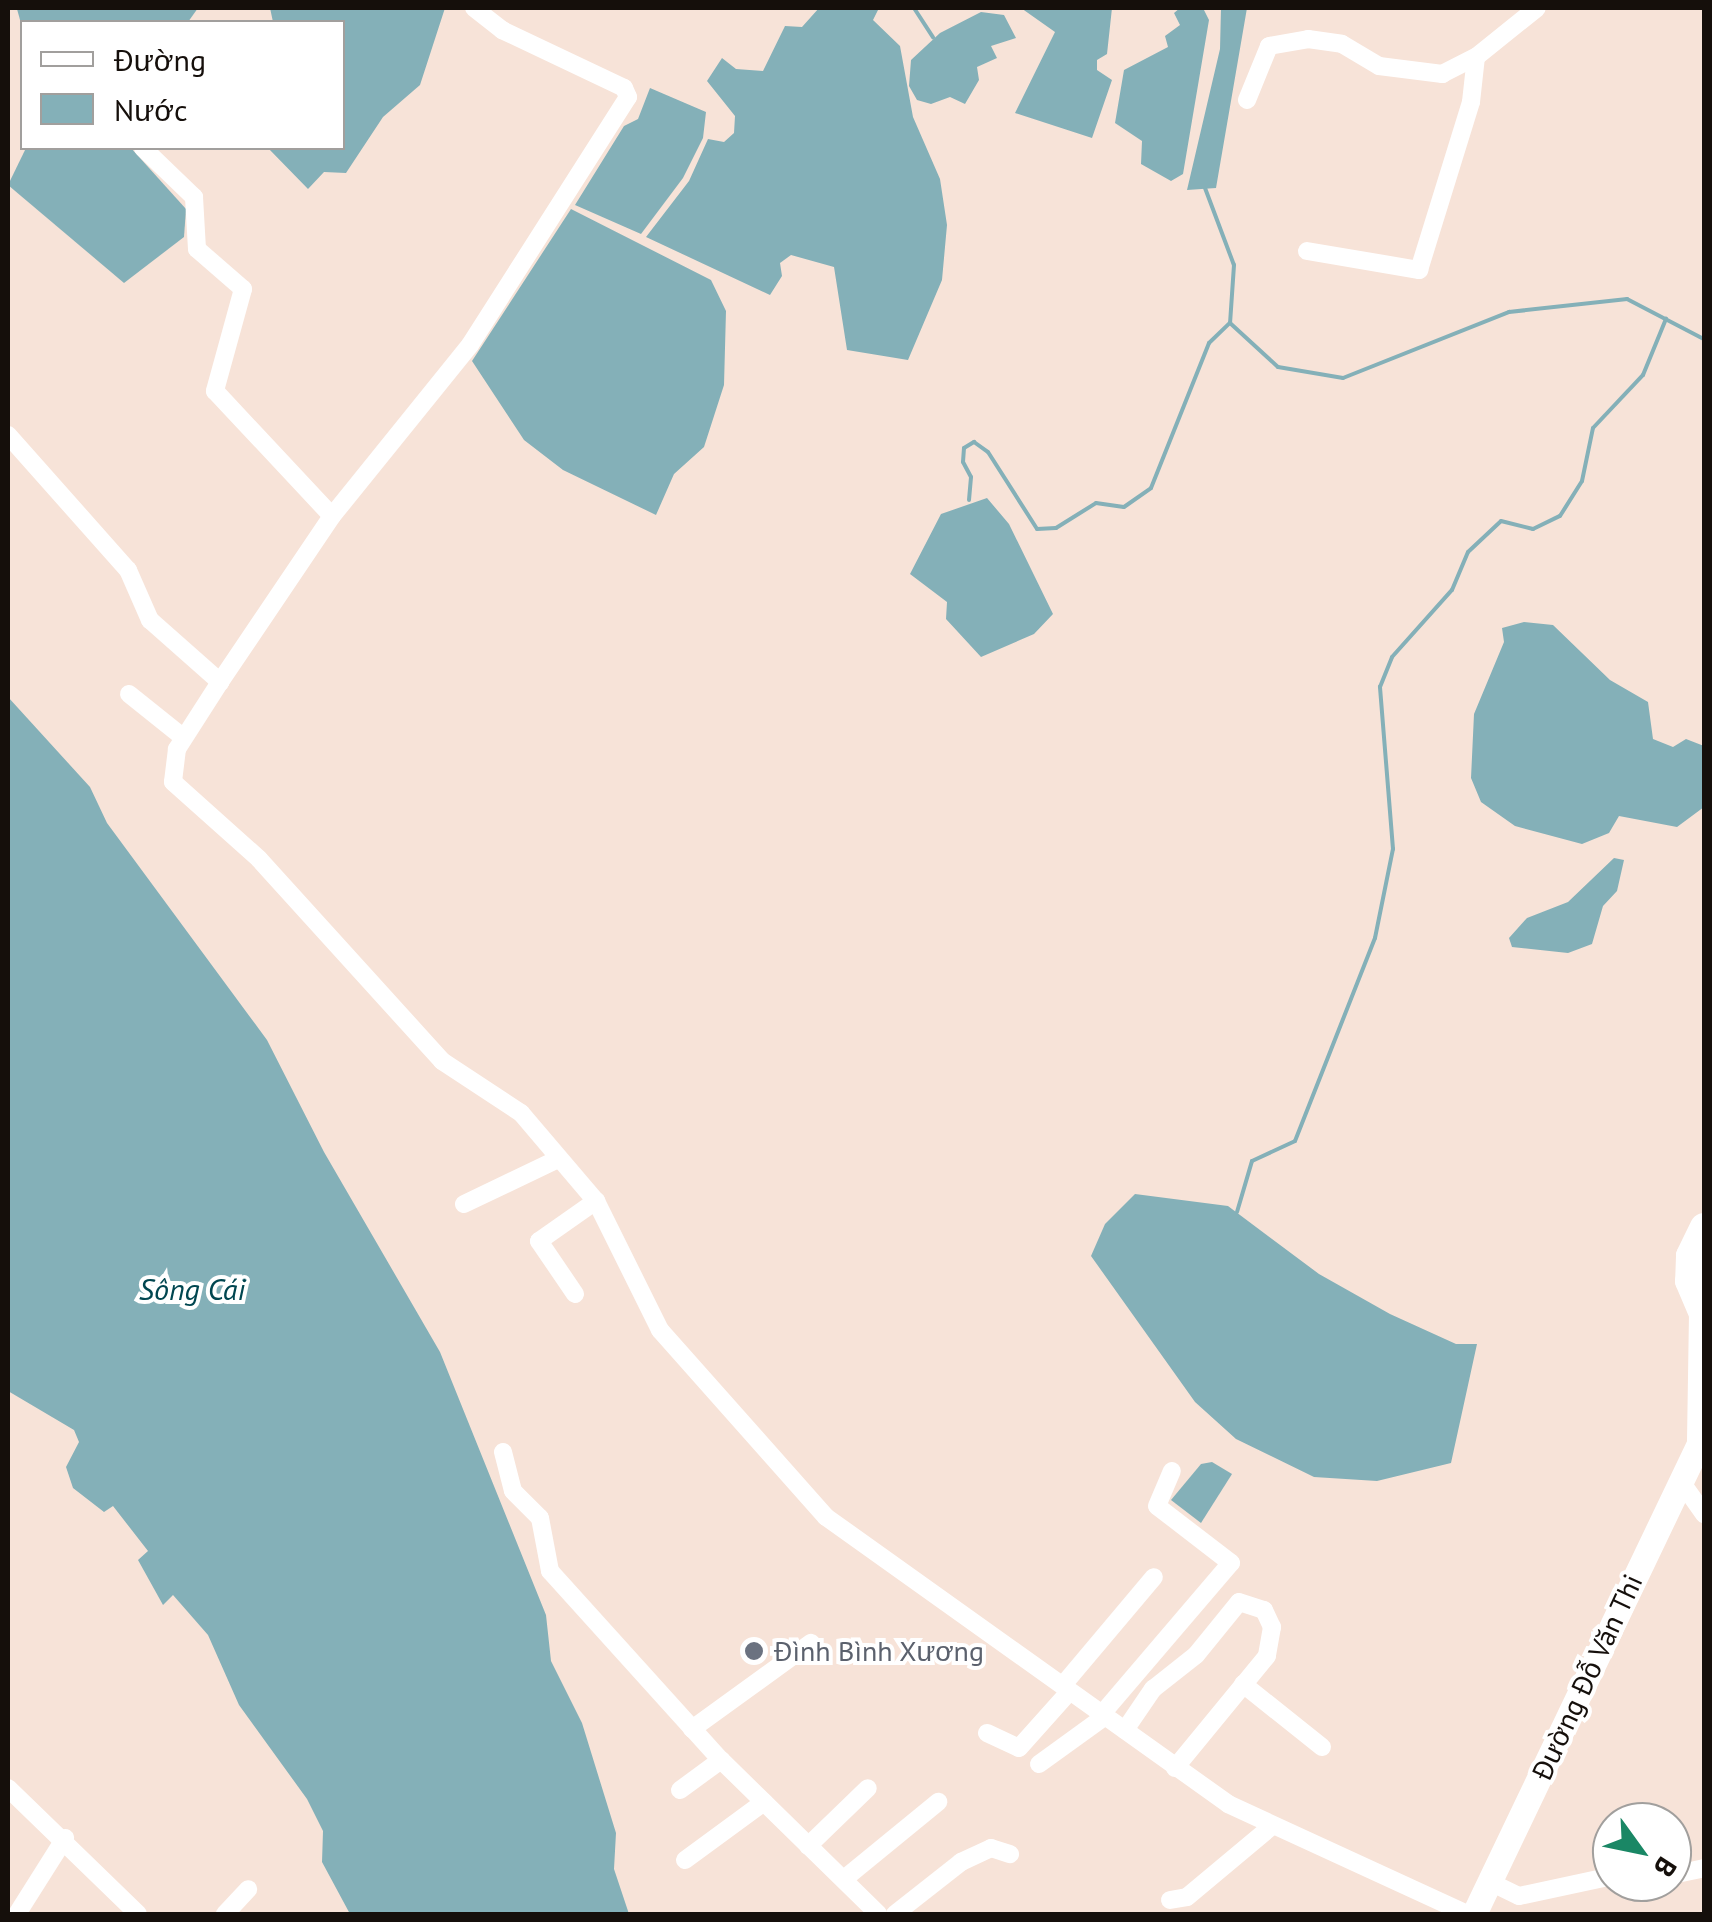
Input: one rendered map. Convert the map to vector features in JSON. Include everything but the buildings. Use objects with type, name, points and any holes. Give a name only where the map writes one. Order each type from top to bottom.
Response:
[{"type":"main road","points":[[1703,1315],[1689,1281],[1690,1256],[1704,1226]]},
{"type":"street","points":[[474,8],[502,30],[624,88],[628,97],[470,345],[332,516],[220,682],[171,765],[173,782],[269,869],[442,1061],[521,1113],[596,1201],[660,1330],[794,1486],[826,1517],[1175,1768],[1274,1825],[1470,1914]]},
{"type":"street","points":[[1248,100],[1260,60],[1269,46],[1285,42],[1342,44],[1379,66],[1442,74],[1476,57],[1537,8]]},
{"type":"street","points":[[1307,250],[1418,270],[1472,102],[1476,57]]},
{"type":"street","points":[[146,150],[194,196],[197,250],[243,289],[215,390],[332,516]]},
{"type":"street","points":[[8,434],[128,570],[150,620],[220,682]]},
{"type":"street","points":[[129,694],[184,738]]},
{"type":"street","points":[[464,1204],[558,1159]]},
{"type":"street","points":[[574,1294],[539,1241],[596,1201]]},
{"type":"street","name":"Đường Đỗ Văn Thi","points":[[1470,1914],[1490,1882],[1701,1436],[1703,1315]]},
{"type":"street","points":[[503,1452],[510,1486],[540,1518],[546,1566],[721,1760],[878,1914]]},
{"type":"street","points":[[1038,1764],[1103,1716],[1231,1563],[1157,1506],[1172,1470]]},
{"type":"street","points":[[1680,1480],[1704,1514]]},
{"type":"street","points":[[987,1733],[1019,1748],[1154,1576]]},
{"type":"street","points":[[1125,1730],[1169,1673],[1196,1655],[1240,1602],[1249,1602],[1272,1626],[1267,1656],[1175,1768]]},
{"type":"street","points":[[692,1729],[810,1643]]},
{"type":"street","points":[[1242,1684],[1322,1747]]},
{"type":"street","points":[[680,1790],[721,1760]]},
{"type":"street","points":[[8,1788],[65,1838],[138,1914]]},
{"type":"street","points":[[808,1846],[868,1788]]},
{"type":"street","points":[[685,1860],[764,1802]]},
{"type":"street","points":[[844,1879],[938,1802]]},
{"type":"street","points":[[1170,1900],[1199,1888],[1274,1825]]},
{"type":"street","points":[[17,1914],[65,1838]]},
{"type":"street","points":[[895,1914],[960,1862],[991,1848],[1010,1854]]},
{"type":"street","points":[[1490,1882],[1519,1896],[1592,1880]]},
{"type":"street","points":[[225,1914],[248,1889]]},
{"type":"water","points":[[198,8],[189,20],[20,20],[17,9]]},
{"type":"water","points":[[270,8],[445,8],[420,85],[383,117],[346,173],[324,172],[308,189],[270,150],[345,150],[345,20],[273,20]]},
{"type":"water","points":[[819,8],[879,8],[873,20],[900,46],[913,117],[940,179],[947,225],[942,280],[908,360],[847,350],[834,267],[791,255],[780,263],[782,276],[770,295],[646,237],[689,181],[708,139],[724,142],[734,133],[735,116],[707,81],[722,58],[736,69],[763,71],[785,26],[802,27]]},
{"type":"water","points":[[1021,8],[1112,8],[1107,54],[1097,60],[1097,70],[1112,80],[1092,138],[1015,113],[1055,32]]},
{"type":"water","points":[[1180,8],[1203,8],[1209,20],[1183,174],[1171,181],[1141,164],[1142,141],[1115,123],[1124,70],[1168,47],[1165,36],[1180,25],[1174,13]]},
{"type":"water","points":[[1221,8],[1247,8],[1216,188],[1187,190],[1220,49]]},
{"type":"water","points":[[981,12],[1004,15],[1016,38],[991,46],[997,58],[977,67],[979,80],[965,104],[950,97],[931,104],[917,100],[909,86],[911,60],[940,33]]},
{"type":"water","points":[[650,88],[706,112],[703,138],[683,178],[641,234],[575,205],[624,126],[638,119]]},
{"type":"water","points":[[25,150],[133,150],[186,209],[184,237],[124,283],[8,185]]},
{"type":"water","points":[[571,209],[711,280],[726,311],[724,385],[704,447],[674,474],[656,515],[563,470],[524,440],[472,361]]},
{"type":"water","points":[[987,498],[1009,524],[1053,614],[1034,634],[981,657],[946,619],[947,602],[910,574],[941,514]]},
{"type":"water","points":[[1524,622],[1553,625],[1610,680],[1648,702],[1653,739],[1673,747],[1686,739],[1704,746],[1704,807],[1677,827],[1619,816],[1609,833],[1582,844],[1515,826],[1481,802],[1471,778],[1474,714],[1504,642],[1502,628]]},
{"type":"water","name":"Sông Cái","points":[[8,697],[90,787],[107,823],[267,1040],[324,1152],[440,1352],[546,1615],[551,1661],[582,1723],[616,1833],[614,1869],[629,1914],[350,1914],[322,1862],[323,1831],[307,1799],[239,1705],[208,1635],[173,1595],[163,1605],[138,1560],[148,1551],[113,1506],[104,1512],[73,1488],[66,1467],[79,1442],[74,1430],[8,1391]]},
{"type":"water","points":[[1614,858],[1624,860],[1617,891],[1603,906],[1592,944],[1568,953],[1512,947],[1509,938],[1527,918],[1568,902]]},
{"type":"water","points":[[1135,1194],[1228,1206],[1319,1274],[1390,1314],[1456,1344],[1477,1344],[1451,1463],[1377,1481],[1314,1477],[1236,1439],[1195,1402],[1091,1256],[1105,1224]]},
{"type":"water","points":[[1212,1462],[1232,1474],[1201,1523],[1171,1500],[1201,1464]]},
{"type":"waterway","points":[[914,8],[933,37]]},
{"type":"waterway","points":[[1205,188],[1234,265],[1230,323],[1278,367],[1343,378],[1509,312],[1627,299],[1704,339]]},
{"type":"waterway","points":[[1237,1212],[1252,1161],[1295,1141],[1375,938],[1393,849],[1380,687],[1392,657],[1452,590],[1468,552],[1501,521],[1533,529],[1560,516],[1582,481],[1593,428],[1643,375],[1666,319]]},
{"type":"waterway","points":[[969,500],[971,477],[963,462],[964,448],[974,442],[988,452],[1037,529],[1056,528],[1096,503],[1124,507],[1151,488],[1209,343],[1230,323]]},
{"type":"place","name":"Đình Bình Xương","points":[[754,1651]]}]
